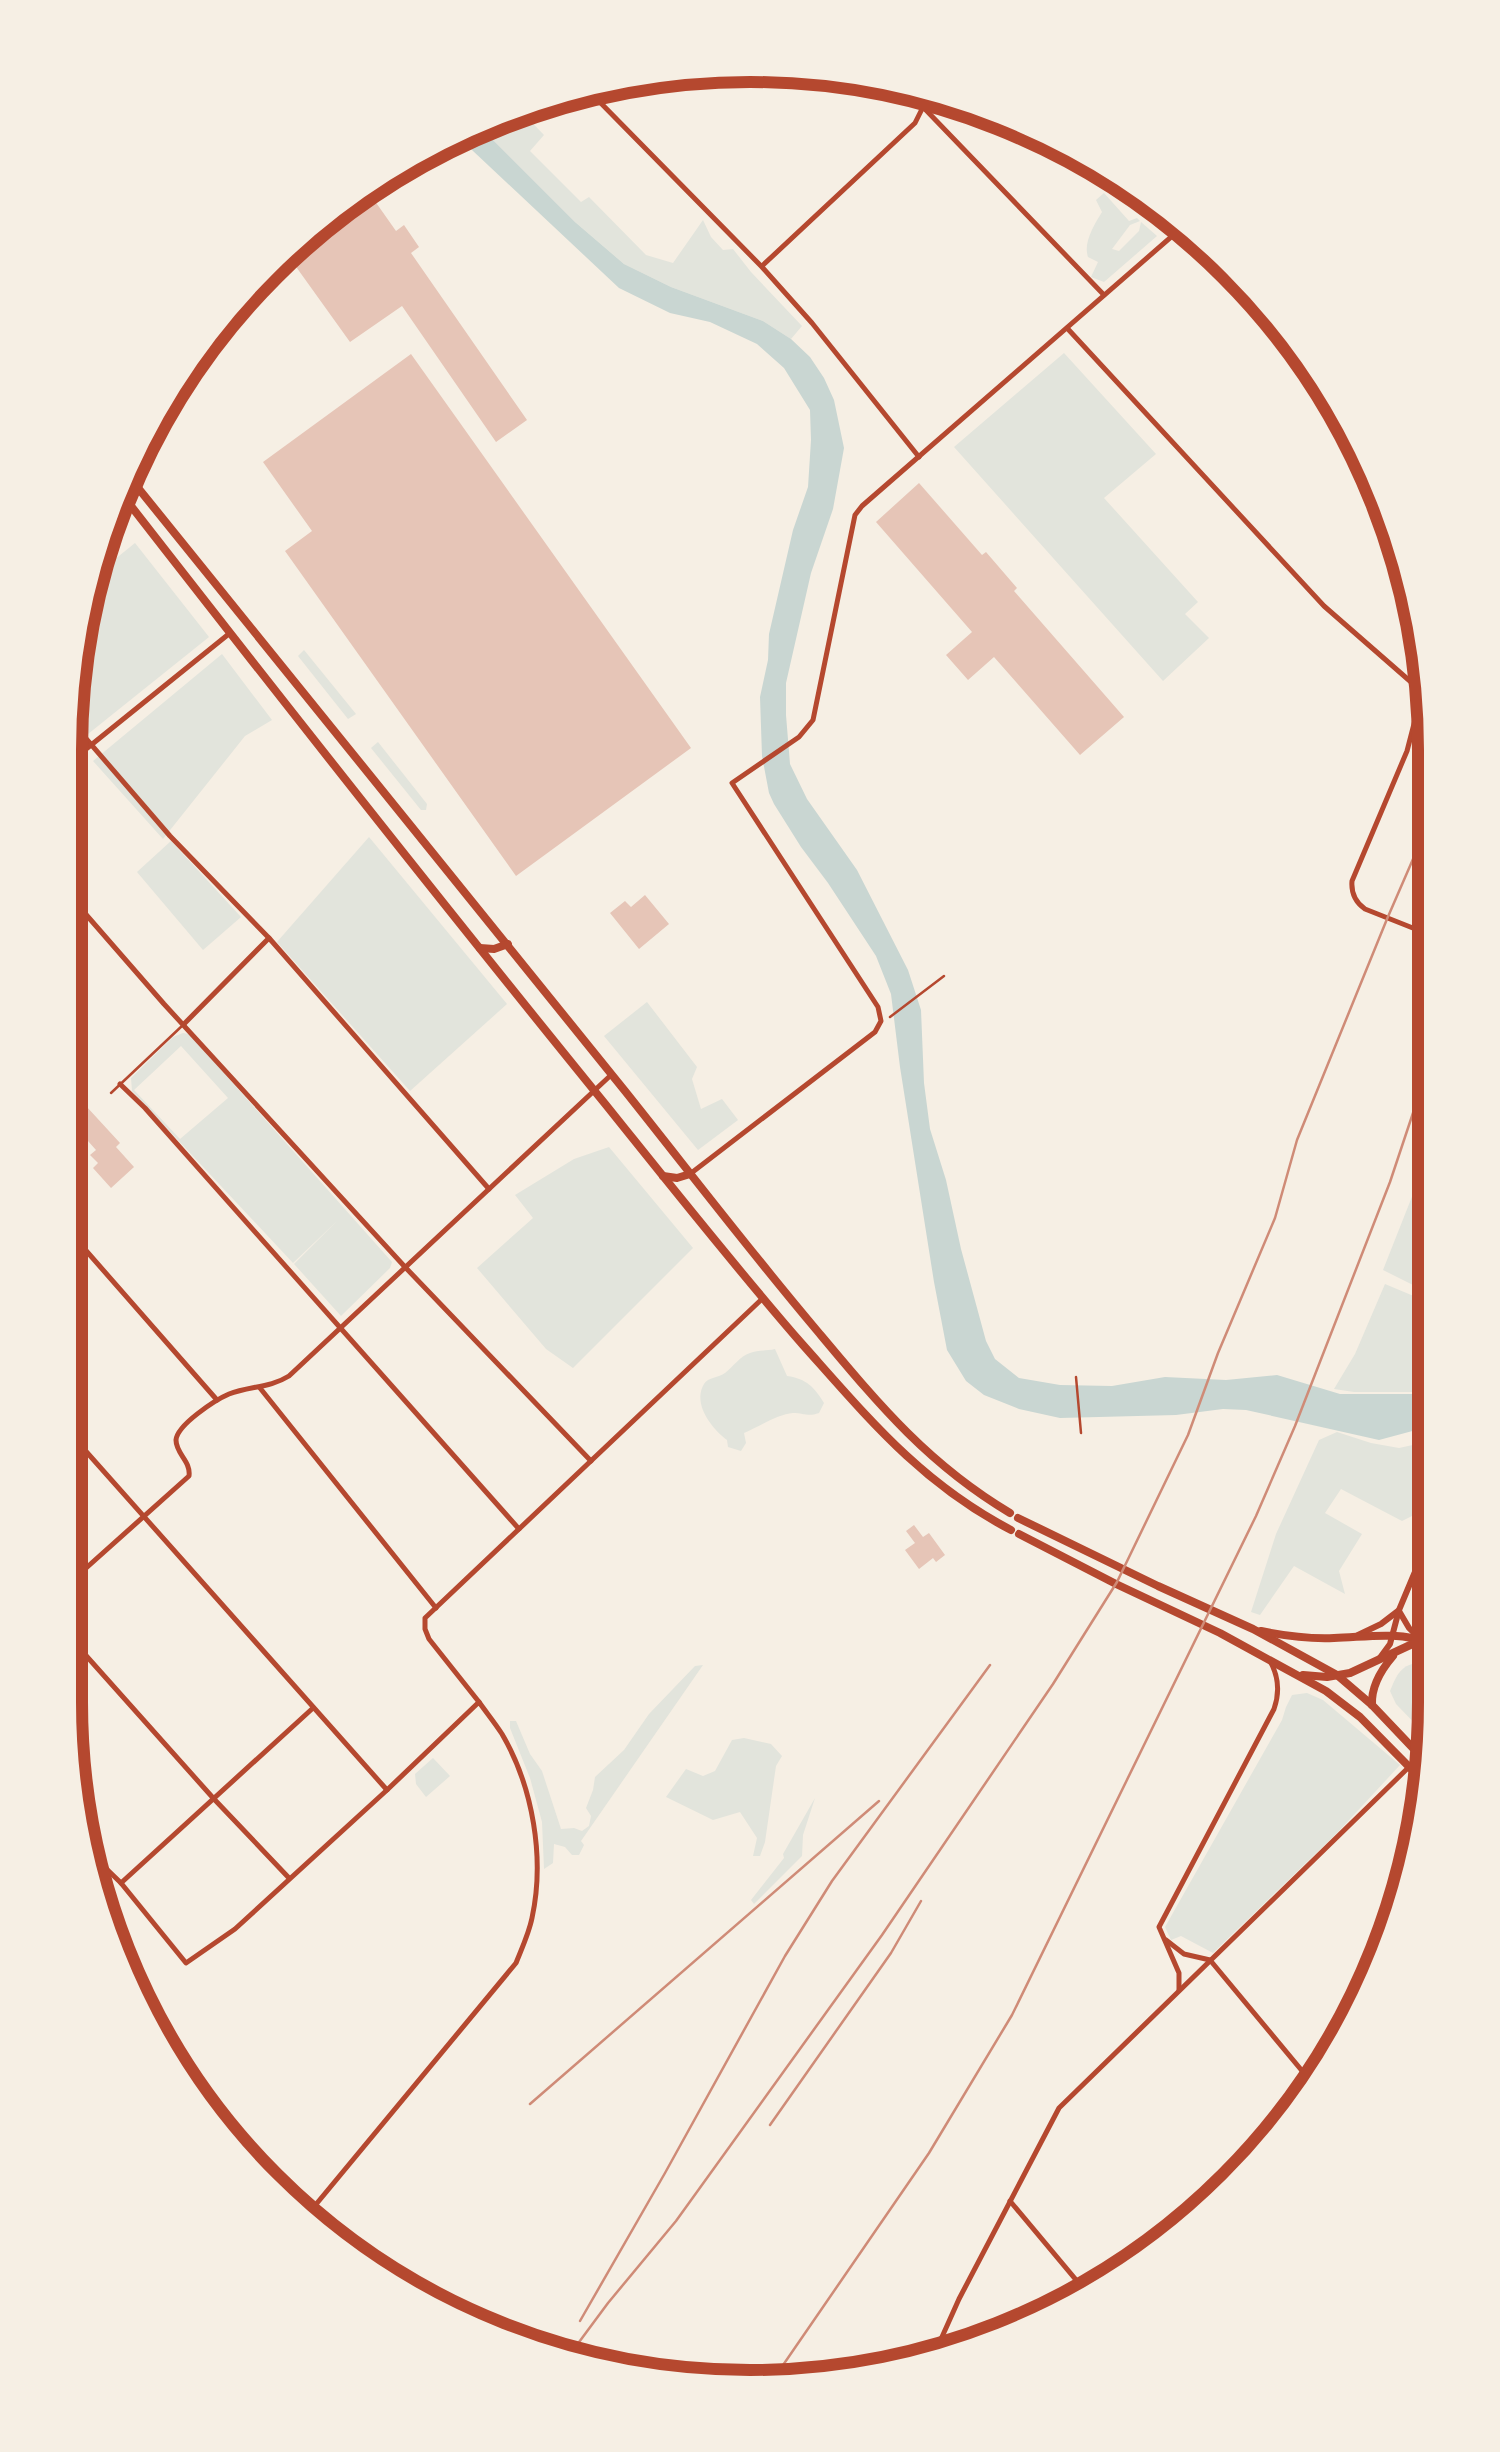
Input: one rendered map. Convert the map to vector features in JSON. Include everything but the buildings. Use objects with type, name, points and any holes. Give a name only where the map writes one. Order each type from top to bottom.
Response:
[{"type":"main road","points":[[137,486],[787,1295],[900,1428],[948,1471],[1014,1515],[1253,1630],[1336,1676],[1372,1705],[1416,1751]]},
{"type":"main road","points":[[130,504],[662,1176],[762,1298],[898,1450],[948,1492],[1015,1532],[1326,1691],[1352,1710],[1414,1770]]},
{"type":"main road","points":[[230,633],[250,628]]},
{"type":"main road","points":[[480,948],[494,950],[508,944]]},
{"type":"main road","points":[[662,1176],[677,1178],[690,1174]]},
{"type":"main road","points":[[762,1298],[773,1292],[787,1295]]},
{"type":"main road","points":[[1372,1664],[1388,1649],[1418,1565]]},
{"type":"main road","points":[[1353,1637],[1376,1627],[1399,1610]]},
{"type":"main road","points":[[1399,1610],[1418,1635]]},
{"type":"main road","points":[[1253,1630],[1299,1637],[1393,1634],[1418,1639]]},
{"type":"main road","points":[[1297,1674],[1336,1676],[1355,1672],[1418,1642]]},
{"type":"main road","points":[[1374,1686],[1399,1650]]},
{"type":"main road","points":[[1372,1664],[1372,1705]]},
{"type":"street","points":[[598,100],[762,266],[919,457]]},
{"type":"street","points":[[762,266],[915,123],[923,108],[1104,296]]},
{"type":"street","points":[[690,1174],[876,1032],[881,1022],[869,993],[732,783],[798,738],[814,718],[854,518],[860,508],[1174,235]]},
{"type":"street","points":[[1067,328],[1324,606],[1414,685]]},
{"type":"street","points":[[82,753],[230,633]]},
{"type":"street","points":[[1416,712],[1407,751],[1352,889],[1357,902],[1365,908],[1418,930]]},
{"type":"street","points":[[83,734],[490,1189]]},
{"type":"street","points":[[82,909],[405,1268],[591,1460]]},
{"type":"street","points":[[184,1024],[269,938]]},
{"type":"street","points":[[82,1572],[189,1476],[190,1467],[178,1447],[178,1434],[183,1426],[217,1400],[287,1377],[612,1076]]},
{"type":"street","points":[[120,1084],[519,1530]]},
{"type":"street","points":[[82,1246],[217,1400]]},
{"type":"street","points":[[313,2207],[516,1962],[531,1923],[537,1876],[534,1824],[519,1772],[502,1736],[425,1632],[426,1618],[762,1298]]},
{"type":"street","points":[[260,1388],[436,1608]]},
{"type":"street","points":[[82,1447],[387,1790]]},
{"type":"street","points":[[82,1650],[289,1878]]},
{"type":"street","points":[[1159,1927],[1274,1710],[1278,1682],[1268,1658]]},
{"type":"street","points":[[103,1865],[186,1963],[235,1929],[479,1702]]},
{"type":"street","points":[[121,1883],[313,1708]]},
{"type":"street","points":[[940,2342],[1059,2108],[1410,1766]]},
{"type":"street","points":[[1159,1927],[1178,1951],[1210,1960],[1305,2073]]},
{"type":"street","points":[[1159,1927],[1179,1973],[1178,1992]]},
{"type":"street","points":[[1010,2201],[1078,2283]]},
{"type":"lane","points":[[890,1017],[944,976]]},
{"type":"lane","points":[[111,1093],[184,1024]]},
{"type":"lane","points":[[1076,1376],[1081,1433]]},
{"type":"shaded area","points":[[530,120],[544,135],[530,151],[581,202],[589,197],[646,255],[673,263],[703,220],[723,250],[733,249],[802,326],[791,339],[763,321],[671,287],[624,264],[575,222],[489,136]]},
{"type":"shaded area","points":[[489,136],[575,222],[624,264],[671,287],[763,321],[791,339],[810,357],[834,400],[844,448],[833,509],[811,573],[786,683],[790,764],[807,799],[857,870],[908,970],[921,1010],[930,1129],[986,1341],[995,1359],[1019,1378],[1060,1385],[1112,1386],[1165,1377],[1226,1380],[1277,1375],[1340,1394],[1418,1394],[1418,1430],[1379,1440],[1246,1410],[1223,1409],[1176,1415],[1060,1418],[1019,1409],[984,1395],[966,1381],[947,1350],[891,994],[876,956],[774,804],[762,756],[760,697],[769,634],[793,530],[808,487],[810,410],[784,368],[757,344],[710,322],[670,313],[619,288],[467,146]]},
{"type":"shaded area","points":[[1104,193],[1129,221],[1140,221],[1130,225],[1112,249],[1119,251],[1139,231],[1141,222],[1157,236],[1104,282],[1091,277],[1098,262],[1088,257],[1087,246],[1102,212],[1096,200]]},
{"type":"shaded area","points":[[1064,353],[1156,454],[1104,498],[1198,602],[1185,614],[1209,638],[1163,681],[954,447]]},
{"type":"shaded area","points":[[135,543],[209,637],[88,734],[83,728],[88,663],[109,564]]},
{"type":"shaded area","points":[[304,650],[356,714],[348,719],[298,656]]},
{"type":"shaded area","points":[[222,654],[272,720],[245,736],[163,839],[93,761]]},
{"type":"shaded area","points":[[378,742],[427,804],[426,810],[421,810],[371,748]]},
{"type":"shaded area","points":[[369,837],[507,1004],[410,1091],[277,942]]},
{"type":"shaded area","points":[[171,841],[241,917],[203,950],[137,872]]},
{"type":"shaded area","points":[[647,1002],[697,1067],[692,1079],[701,1109],[722,1099],[738,1120],[698,1150],[604,1036]]},
{"type":"shaded area","points":[[189,1034],[392,1262],[341,1316],[294,1264],[337,1221],[293,1263],[132,1091],[131,1078],[173,1037]],"holes":[[[181,1046],[228,1098],[180,1139],[134,1090]]]},
{"type":"shaded area","points":[[609,1147],[693,1248],[573,1368],[546,1349],[477,1268],[533,1218],[515,1195],[574,1159]]},
{"type":"shaded area","points":[[1418,1181],[1418,1288],[1383,1270]]},
{"type":"shaded area","points":[[1385,1284],[1416,1297],[1418,1392],[1334,1389],[1355,1354]]},
{"type":"shaded area","points":[[775,1349],[787,1376],[809,1385],[824,1403],[819,1413],[787,1414],[744,1433],[746,1443],[741,1451],[728,1447],[727,1440],[702,1408],[704,1384],[725,1373],[746,1354]]},
{"type":"shaded area","points":[[1337,1432],[1399,1448],[1418,1444],[1418,1513],[1402,1521],[1341,1489],[1325,1513],[1362,1534],[1339,1571],[1345,1594],[1294,1566],[1260,1615],[1251,1612],[1276,1534],[1319,1440]]},
{"type":"shaded area","points":[[1418,1663],[1417,1726],[1396,1704],[1390,1691],[1402,1669]]},
{"type":"shaded area","points":[[703,1665],[581,1841],[584,1845],[579,1855],[554,1844],[553,1863],[544,1869],[542,1822],[510,1721],[516,1721],[542,1771],[561,1829],[582,1831],[589,1826],[591,1816],[586,1808],[595,1777],[624,1750],[649,1714],[695,1666]]},
{"type":"shaded area","points":[[1307,1693],[1323,1700],[1400,1765],[1338,1832],[1213,1953],[1181,1936],[1171,1940],[1165,1927],[1282,1720],[1292,1695]]},
{"type":"shaded area","points":[[744,1738],[771,1744],[782,1756],[776,1766],[760,1856],[753,1856],[757,1838],[740,1812],[713,1820],[666,1797],[686,1769],[703,1776],[715,1771],[732,1740]]},
{"type":"shaded area","points":[[433,1758],[450,1776],[426,1797],[416,1784],[415,1774]]},
{"type":"shaded area","points":[[815,1798],[803,1835],[802,1856],[754,1904],[751,1900],[784,1858]]},
{"type":"railway","points":[[576,2347],[676,2221],[882,1935],[1053,1684],[1117,1582],[1188,1435],[1275,1218],[1297,1140],[1418,848]]},
{"type":"railway","points":[[781,2369],[929,2153],[1012,2015],[1256,1516],[1390,1182],[1418,1098]]},
{"type":"railway","points":[[580,2321],[785,1956],[832,1881],[990,1665]]},
{"type":"railway","points":[[530,2104],[879,1801]]},
{"type":"railway","points":[[770,2125],[891,1953],[921,1901]]}]
